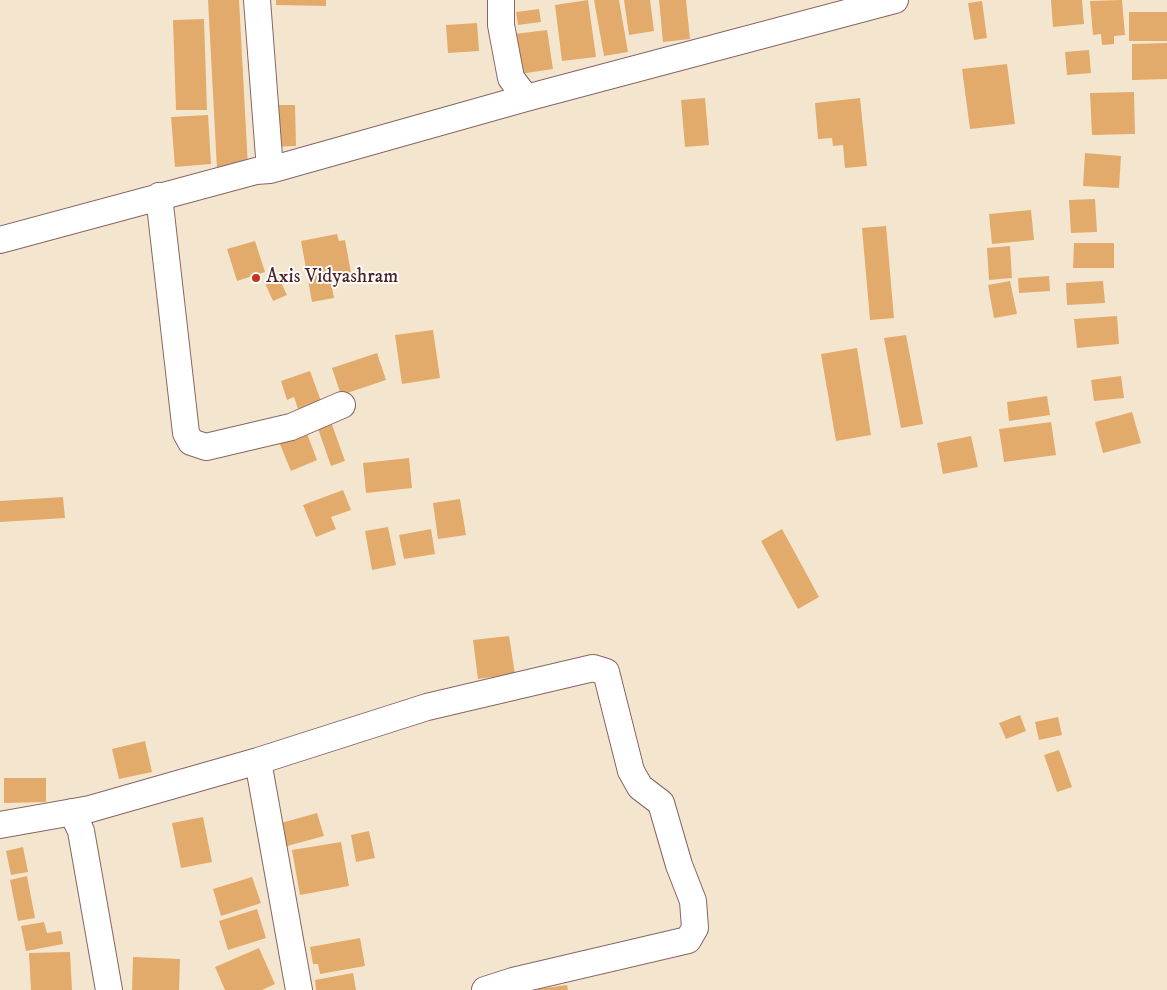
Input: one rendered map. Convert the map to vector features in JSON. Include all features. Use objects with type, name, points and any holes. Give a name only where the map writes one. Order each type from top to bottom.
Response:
[{"type":"street","points":[[257,0],[270,170]]},
{"type":"street","points":[[501,0],[501,25],[511,78],[526,98]]},
{"type":"street","points":[[0,240],[159,196],[256,171],[270,170],[526,98],[896,0]]},
{"type":"street","points":[[159,196],[186,433],[191,442],[206,447],[291,427],[342,406]]},
{"type":"street","points":[[0,825],[72,812],[258,761],[427,707],[593,668],[606,672],[632,771],[640,787],[662,803],[679,865],[694,901],[695,928],[688,940],[513,980],[485,990]]},
{"type":"street","points":[[258,761],[300,990]]},
{"type":"street","points":[[72,812],[81,831],[109,990]]},
{"type":"building","points":[[208,0],[239,0],[248,167],[217,169]]},
{"type":"building","points":[[276,0],[326,0],[326,6],[276,5]]},
{"type":"building","points":[[588,0],[596,57],[562,61],[555,5]]},
{"type":"building","points":[[594,0],[619,0],[628,52],[604,56]]},
{"type":"building","points":[[624,0],[650,0],[654,31],[629,35]]},
{"type":"building","points":[[659,0],[686,0],[690,39],[663,42]]},
{"type":"building","points":[[1051,0],[1082,0],[1084,24],[1053,27]]},
{"type":"building","points":[[1122,0],[1125,35],[1114,36],[1114,44],[1102,45],[1101,34],[1093,35],[1090,1]]},
{"type":"building","points":[[982,1],[987,38],[974,40],[968,3]]},
{"type":"building","points":[[539,9],[541,22],[518,25],[516,12]]},
{"type":"building","points":[[1129,12],[1167,12],[1167,41],[1129,41]]},
{"type":"building","points":[[204,19],[207,110],[176,110],[173,20]]},
{"type":"building","points":[[477,23],[479,51],[448,53],[446,25]]},
{"type":"building","points":[[547,30],[553,69],[520,74],[514,34]]},
{"type":"building","points":[[1167,43],[1167,79],[1132,80],[1132,44]]},
{"type":"building","points":[[1089,50],[1091,73],[1067,75],[1065,52]]},
{"type":"building","points":[[1007,64],[1015,124],[970,129],[962,69]]},
{"type":"building","points":[[1134,92],[1135,134],[1092,135],[1090,93]]},
{"type":"building","points":[[705,98],[709,145],[685,147],[681,100]]},
{"type":"building","points":[[860,98],[867,166],[845,168],[843,145],[833,146],[832,138],[818,139],[815,103]]},
{"type":"building","points":[[272,105],[295,105],[296,146],[273,147]]},
{"type":"building","points":[[208,115],[211,164],[175,167],[171,117]]},
{"type":"building","points":[[1085,153],[1121,156],[1119,188],[1083,186]]},
{"type":"building","points":[[1095,199],[1097,232],[1071,233],[1069,200]]},
{"type":"building","points":[[1031,210],[1034,240],[992,244],[989,214]]},
{"type":"building","points":[[886,226],[894,318],[870,320],[862,228]]},
{"type":"building","points":[[337,234],[339,241],[345,240],[352,278],[331,282],[334,298],[312,302],[301,241]]},
{"type":"building","points":[[255,241],[265,272],[237,281],[227,249]]},
{"type":"building","points":[[1074,243],[1114,243],[1114,268],[1073,268]]},
{"type":"building","points":[[1010,246],[1012,278],[989,280],[987,248]]},
{"type":"building","points":[[277,274],[287,295],[273,301],[264,281]]},
{"type":"building","points":[[1049,276],[1050,291],[1019,293],[1018,278]]},
{"type":"building","points":[[1010,281],[1017,314],[994,318],[988,285]]},
{"type":"building","points":[[1103,281],[1105,303],[1067,305],[1066,283]]},
{"type":"building","points":[[1117,316],[1119,344],[1077,348],[1074,319]]},
{"type":"building","points":[[433,330],[440,378],[402,384],[395,335]]},
{"type":"building","points":[[906,335],[923,424],[901,428],[884,338]]},
{"type":"building","points":[[857,348],[871,435],[836,441],[821,354]]},
{"type":"building","points":[[377,353],[386,380],[341,395],[332,368]]},
{"type":"building","points":[[310,371],[321,401],[298,409],[294,397],[287,400],[281,381]]},
{"type":"building","points":[[1121,376],[1124,398],[1094,401],[1091,380]]},
{"type":"building","points":[[1047,396],[1050,415],[1009,421],[1007,402]]},
{"type":"building","points":[[1132,412],[1141,443],[1103,453],[1095,422]]},
{"type":"building","points":[[330,419],[345,461],[331,466],[316,423]]},
{"type":"building","points":[[1051,422],[1056,455],[1004,462],[999,429]]},
{"type":"building","points":[[306,431],[317,460],[291,471],[279,442]]},
{"type":"building","points":[[971,436],[978,467],[943,474],[937,443]]},
{"type":"building","points":[[409,458],[412,488],[366,493],[363,463]]},
{"type":"building","points":[[343,490],[351,510],[331,517],[336,529],[316,537],[303,505]]},
{"type":"building","points":[[63,497],[65,518],[0,522],[0,501]]},
{"type":"building","points":[[460,499],[466,535],[438,539],[433,503]]},
{"type":"building","points":[[388,527],[396,565],[372,570],[365,531]]},
{"type":"building","points":[[431,529],[435,554],[404,559],[399,535]]},
{"type":"building","points":[[782,529],[819,597],[798,609],[761,541]]},
{"type":"building","points":[[509,636],[515,674],[478,679],[473,640]]},
{"type":"building","points":[[1020,715],[1026,731],[1006,739],[999,723]]},
{"type":"building","points":[[1058,717],[1062,735],[1039,740],[1035,722]]},
{"type":"building","points":[[145,741],[152,772],[119,779],[112,749]]},
{"type":"building","points":[[1059,750],[1072,787],[1057,792],[1044,755]]},
{"type":"building","points":[[4,778],[46,778],[46,802],[4,803]]},
{"type":"building","points":[[317,813],[324,836],[287,846],[281,823]]},
{"type":"building","points":[[203,817],[212,862],[181,868],[172,823]]},
{"type":"building","points":[[369,831],[375,858],[356,862],[351,835]]},
{"type":"building","points":[[341,842],[349,886],[300,895],[292,850]]},
{"type":"building","points":[[23,847],[28,872],[11,875],[6,851]]},
{"type":"building","points":[[27,876],[35,918],[18,921],[10,880]]},
{"type":"building","points":[[252,877],[261,903],[221,916],[213,889]]},
{"type":"building","points":[[257,909],[266,938],[228,950],[219,921]]},
{"type":"building","points":[[44,922],[47,933],[61,931],[63,944],[26,951],[21,926]]},
{"type":"building","points":[[360,938],[365,966],[320,974],[318,964],[313,964],[310,947]]},
{"type":"building","points":[[259,948],[275,984],[262,990],[225,990],[215,967]]},
{"type":"building","points":[[70,952],[72,990],[31,990],[29,953]]},
{"type":"building","points":[[133,957],[180,959],[179,990],[132,990]]},
{"type":"building","points":[[353,973],[356,990],[316,990],[315,980]]},
{"type":"building","points":[[567,985],[568,990],[538,990],[538,989]]},
{"type":"place","name":"Axis Vidyashram","points":[[256,278]]}]
